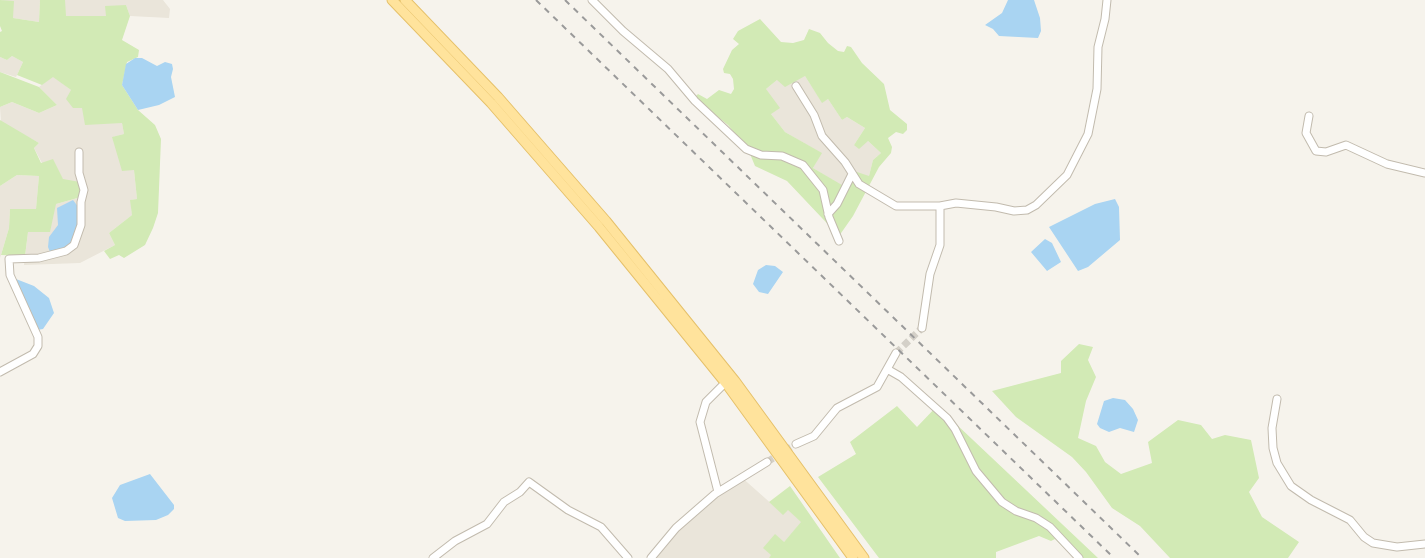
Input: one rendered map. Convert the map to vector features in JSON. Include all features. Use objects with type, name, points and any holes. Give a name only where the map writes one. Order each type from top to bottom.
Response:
[{"type":"main road","points":[[392,0],[456,64],[599,226],[726,383],[853,558]]},
{"type":"main road","points":[[405,0],[498,97],[606,221],[735,381],[864,558]]},
{"type":"street","points":[[592,0],[623,31],[668,69],[696,101],[746,149],[758,154],[782,156],[803,165],[823,190],[828,214],[839,241]]},
{"type":"street","points":[[796,86],[814,115],[822,136],[859,184],[896,206],[956,204],[996,207],[1014,212],[1027,210],[1065,178],[1088,134],[1097,89],[1098,47],[1106,18],[1107,0]]},
{"type":"street","points":[[1309,116],[1306,133],[1316,151],[1326,152],[1346,145],[1387,164],[1425,173]]},
{"type":"street","points":[[0,372],[33,354],[38,346],[38,337],[10,275],[9,260],[39,258],[66,250],[74,245],[81,225],[84,190],[79,173],[79,152]]},
{"type":"street","points":[[828,214],[837,204],[852,174]]},
{"type":"street","points":[[922,328],[930,274],[941,241],[940,206]]},
{"type":"street","points":[[796,444],[814,436],[836,408],[876,387],[896,353]]},
{"type":"street","points":[[886,369],[901,377],[947,418],[955,429],[976,471],[1002,502],[1016,511],[1036,518],[1050,526],[1079,558]]},
{"type":"street","points":[[718,492],[700,422],[706,402],[726,383]]},
{"type":"street","points":[[1277,399],[1272,443],[1276,463],[1291,486],[1311,500],[1350,520],[1364,537],[1373,543],[1397,547],[1425,544]]},
{"type":"street","points":[[651,558],[676,528],[718,492],[767,462]]},
{"type":"street","points":[[433,558],[455,542],[487,524],[504,502],[520,492],[529,482],[568,510],[601,527],[628,558]]},
{"type":"shaded area","points":[[2,0],[40,0],[39,22],[13,18]]},
{"type":"shaded area","points":[[65,0],[163,0],[170,9],[169,18],[130,16],[126,5],[106,16],[65,16]]},
{"type":"shaded area","points":[[12,56],[23,62],[16,77],[0,72],[0,57],[7,60]]},
{"type":"shaded area","points":[[53,76],[71,90],[82,108],[122,123],[124,134],[113,137],[134,170],[137,199],[131,200],[132,215],[109,233],[115,245],[80,263],[24,265],[28,232],[56,204],[81,197],[63,179],[42,163],[34,148],[39,143],[1,122],[0,107],[12,102],[39,113],[57,105],[39,87]]},
{"type":"shaded area","points":[[805,76],[822,102],[828,99],[842,120],[847,117],[865,128],[854,145],[868,141],[881,153],[873,160],[869,176],[847,189],[813,168],[821,153],[785,132],[771,114],[766,89],[777,80]]},
{"type":"shaded area","points":[[17,175],[39,176],[36,209],[10,209],[9,228],[0,258],[0,186]]},
{"type":"shaded area","points":[[739,475],[783,514],[788,509],[802,522],[784,542],[764,548],[772,555],[769,558],[649,558],[677,526],[726,483]]},
{"type":"green space","points":[[0,0],[14,1],[13,18],[39,22],[40,0],[65,0],[66,16],[106,16],[105,6],[126,5],[130,16],[122,40],[139,50],[138,57],[127,62],[122,85],[138,110],[155,125],[161,139],[158,213],[145,245],[124,258],[119,255],[110,259],[104,251],[115,245],[109,233],[132,215],[130,200],[137,199],[134,170],[122,171],[112,137],[124,134],[122,123],[85,125],[82,108],[73,108],[66,99],[71,90],[53,77],[42,85],[17,75],[23,62],[12,56],[7,60],[0,57],[0,32],[2,31],[0,26]]},
{"type":"green space","points":[[760,19],[781,42],[793,43],[804,40],[809,29],[820,33],[838,51],[844,52],[847,46],[851,47],[862,63],[884,84],[890,110],[907,124],[907,130],[903,134],[896,132],[888,138],[892,147],[891,153],[879,167],[853,216],[839,236],[787,181],[755,166],[748,149],[728,125],[704,106],[696,96],[698,94],[707,99],[719,90],[731,94],[734,89],[733,79],[730,74],[724,73],[723,69],[732,50],[739,44],[733,39],[738,31]],"holes":[[[805,76],[822,103],[828,99],[842,120],[847,117],[865,128],[854,145],[859,149],[868,141],[881,153],[873,160],[869,176],[857,172],[847,188],[813,168],[822,153],[785,132],[771,114],[780,108],[766,89],[777,80],[785,87]]]},
{"type":"green space","points":[[0,72],[39,87],[57,105],[39,113],[12,102],[0,107]]},
{"type":"green space","points":[[0,120],[39,143],[34,148],[41,163],[53,159],[63,179],[80,182],[81,197],[56,204],[50,232],[28,232],[25,256],[1,255],[9,228],[10,209],[36,209],[39,176],[17,175],[0,186]]},
{"type":"green space","points":[[1079,344],[1093,347],[1088,360],[1096,377],[1086,401],[1078,438],[1096,446],[1105,462],[1121,474],[1152,463],[1148,442],[1178,420],[1201,425],[1212,439],[1225,435],[1251,440],[1259,478],[1249,492],[1262,517],[1299,542],[1288,558],[1170,558],[1140,526],[1112,508],[1086,472],[1072,457],[1016,417],[992,391],[1061,373],[1061,361]]},
{"type":"green space","points":[[897,406],[917,427],[937,406],[1098,558],[1074,558],[1055,539],[1051,541],[1039,536],[996,552],[996,558],[879,558],[818,477],[856,454],[850,442]]},
{"type":"green space","points":[[790,486],[840,558],[769,558],[771,555],[763,548],[775,534],[784,542],[801,522],[788,510],[783,515],[769,502]]},
{"type":"water","points":[[1008,0],[1034,0],[1040,18],[1041,31],[1038,38],[999,36],[993,29],[985,25],[1002,13]]},
{"type":"water","points":[[135,58],[142,58],[157,66],[165,62],[172,64],[171,77],[175,97],[159,105],[138,110],[122,85],[126,64]]},
{"type":"water","points":[[1115,199],[1119,207],[1120,240],[1088,267],[1078,271],[1049,227],[1095,204]]},
{"type":"water","points":[[73,200],[79,208],[74,242],[67,248],[50,252],[48,247],[49,237],[58,225],[57,208]]},
{"type":"water","points":[[1045,239],[1052,243],[1061,262],[1047,271],[1031,252]]},
{"type":"water","points":[[766,265],[775,266],[783,272],[768,294],[759,292],[753,284],[758,270]]},
{"type":"water","points":[[16,279],[34,286],[49,298],[54,313],[43,329],[37,330]]},
{"type":"water","points":[[1113,398],[1125,400],[1133,409],[1138,420],[1134,432],[1120,428],[1109,432],[1100,428],[1097,424],[1104,401]]},
{"type":"water","points":[[150,474],[174,505],[174,509],[168,515],[156,520],[125,521],[118,518],[112,498],[120,485]]},
{"type":"tunnel","points":[[896,353],[922,328]]},
{"type":"tunnel","points":[[767,462],[796,444]]},
{"type":"railway","points":[[536,0],[1114,558]]},
{"type":"railway","points":[[565,0],[1142,558]]}]
